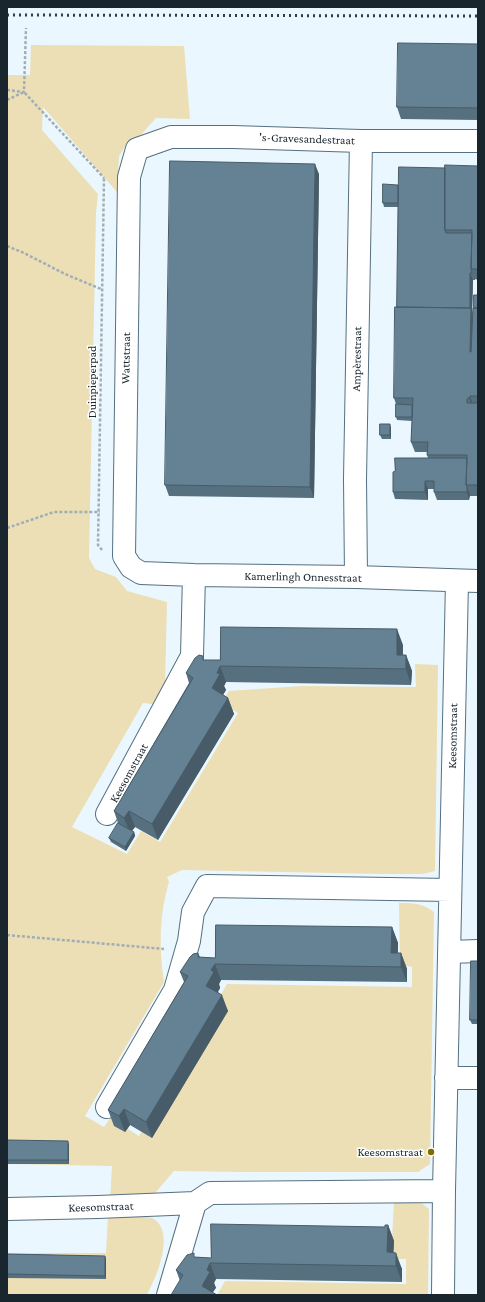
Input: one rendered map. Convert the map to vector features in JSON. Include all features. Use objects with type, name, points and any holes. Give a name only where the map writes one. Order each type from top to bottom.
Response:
[{"type":"street","name":"'s-Gravesandestraat","points":[[137,149],[171,137],[233,137],[361,141],[478,141]]},
{"type":"street","name":"Ampèrestraat","points":[[356,577],[361,141]]},
{"type":"street","name":"Wattstraat","points":[[131,567],[124,556],[124,513],[129,177],[137,149]]},
{"type":"street","name":"Kamerlingh Onnesstraat","points":[[131,567],[141,573],[356,577],[467,581]]},
{"type":"street","name":"Keesomstraat","points":[[107,814],[192,656],[194,575]]},
{"type":"street","name":"Keesomstraat","points":[[443,1295],[450,890],[467,581]]},
{"type":"street","points":[[106,1107],[175,990],[189,941],[193,912],[207,886],[450,890]]},
{"type":"street","points":[[450,952],[478,952]]},
{"type":"street","points":[[446,1078],[478,1078]]},
{"type":"street","name":"Keesomstraat","points":[[7,1209],[195,1203],[210,1193],[444,1191]]},
{"type":"street","points":[[168,1295],[195,1203]]},
{"type":"path","points":[[24,92],[26,28]]},
{"type":"path","points":[[7,90],[24,92],[104,178],[129,177]]},
{"type":"path","points":[[7,100],[24,92]]},
{"type":"path","name":"Duinpieperpad","points":[[104,178],[101,289],[100,512],[98,545],[106,556],[131,567]]},
{"type":"path","points":[[7,246],[65,274],[101,289]]},
{"type":"path","points":[[7,528],[54,512],[124,513]]},
{"type":"path","points":[[7,935],[186,951]]},
{"type":"shaded area","points":[[31,45],[184,46],[190,119],[156,118],[139,137],[128,142],[119,156],[117,192],[43,107],[42,130],[98,194],[96,213],[89,558],[95,569],[116,577],[127,591],[167,602],[165,685],[160,705],[143,703],[72,827],[127,854],[141,831],[160,842],[238,713],[222,702],[229,691],[302,686],[416,687],[415,664],[438,665],[435,871],[423,874],[384,874],[182,870],[167,877],[169,882],[163,906],[161,932],[161,957],[164,982],[85,1116],[104,1127],[110,1118],[139,1136],[227,984],[412,987],[412,967],[400,965],[399,903],[418,904],[434,912],[430,1164],[418,1172],[174,1171],[149,1200],[110,1201],[112,1166],[7,1164],[7,75],[30,75]]},
{"type":"shaded area","points":[[394,1199],[419,1201],[429,1209],[428,1295],[217,1295],[225,1281],[406,1284],[406,1259],[393,1259],[392,1240]]},
{"type":"shaded area","points":[[108,1216],[149,1217],[159,1224],[163,1233],[164,1244],[159,1267],[147,1295],[7,1295],[7,1253],[106,1253]]},
{"type":"building","points":[[398,43],[478,44],[478,108],[397,107]]},
{"type":"building","points":[[170,161],[315,164],[310,487],[165,485]]},
{"type":"building","points":[[445,165],[478,166],[478,269],[471,269],[472,230],[445,230]]},
{"type":"building","points":[[399,167],[445,168],[446,233],[472,233],[470,308],[397,307]]},
{"type":"building","points":[[383,184],[398,185],[398,203],[383,203]]},
{"type":"building","points":[[474,295],[478,295],[478,308],[474,308]]},
{"type":"building","points":[[395,307],[471,308],[470,352],[473,308],[478,308],[478,396],[470,396],[467,399],[467,403],[478,403],[478,485],[466,485],[467,455],[427,455],[428,442],[411,442],[413,398],[394,398]]},
{"type":"building","points":[[396,404],[412,405],[412,417],[396,417]]},
{"type":"building","points":[[380,424],[390,424],[390,435],[380,435]]},
{"type":"building","points":[[395,458],[467,458],[467,492],[434,492],[434,481],[425,481],[425,492],[393,492]]},
{"type":"building","points":[[221,627],[397,629],[397,655],[406,655],[406,669],[220,666],[217,673],[220,674],[212,688],[228,698],[152,824],[129,811],[124,818],[114,811],[193,678],[186,673],[195,658],[199,655],[203,656],[203,660],[220,660]]},
{"type":"building","points":[[118,823],[134,832],[125,847],[109,838]]},
{"type":"building","points":[[216,925],[392,927],[391,953],[401,953],[401,967],[215,964],[211,970],[214,972],[206,986],[222,995],[146,1122],[124,1109],[119,1116],[108,1110],[188,976],[180,972],[193,954],[198,953],[198,957],[215,958]]},
{"type":"building","points":[[471,961],[478,961],[478,1020],[470,1020]]},
{"type":"building","points":[[7,1140],[68,1141],[68,1160],[7,1160]]},
{"type":"building","points":[[211,1224],[385,1227],[385,1225],[388,1225],[387,1252],[396,1253],[396,1266],[210,1263],[207,1270],[210,1272],[202,1286],[217,1295],[171,1295],[183,1275],[176,1270],[187,1255],[194,1253],[194,1257],[211,1258]]},
{"type":"building","points":[[7,1254],[105,1256],[105,1276],[7,1274]]},
{"type":"railway","points":[[7,15],[478,16]]},
{"type":"place","name":"Keesomstraat","points":[[431,1152]]}]
